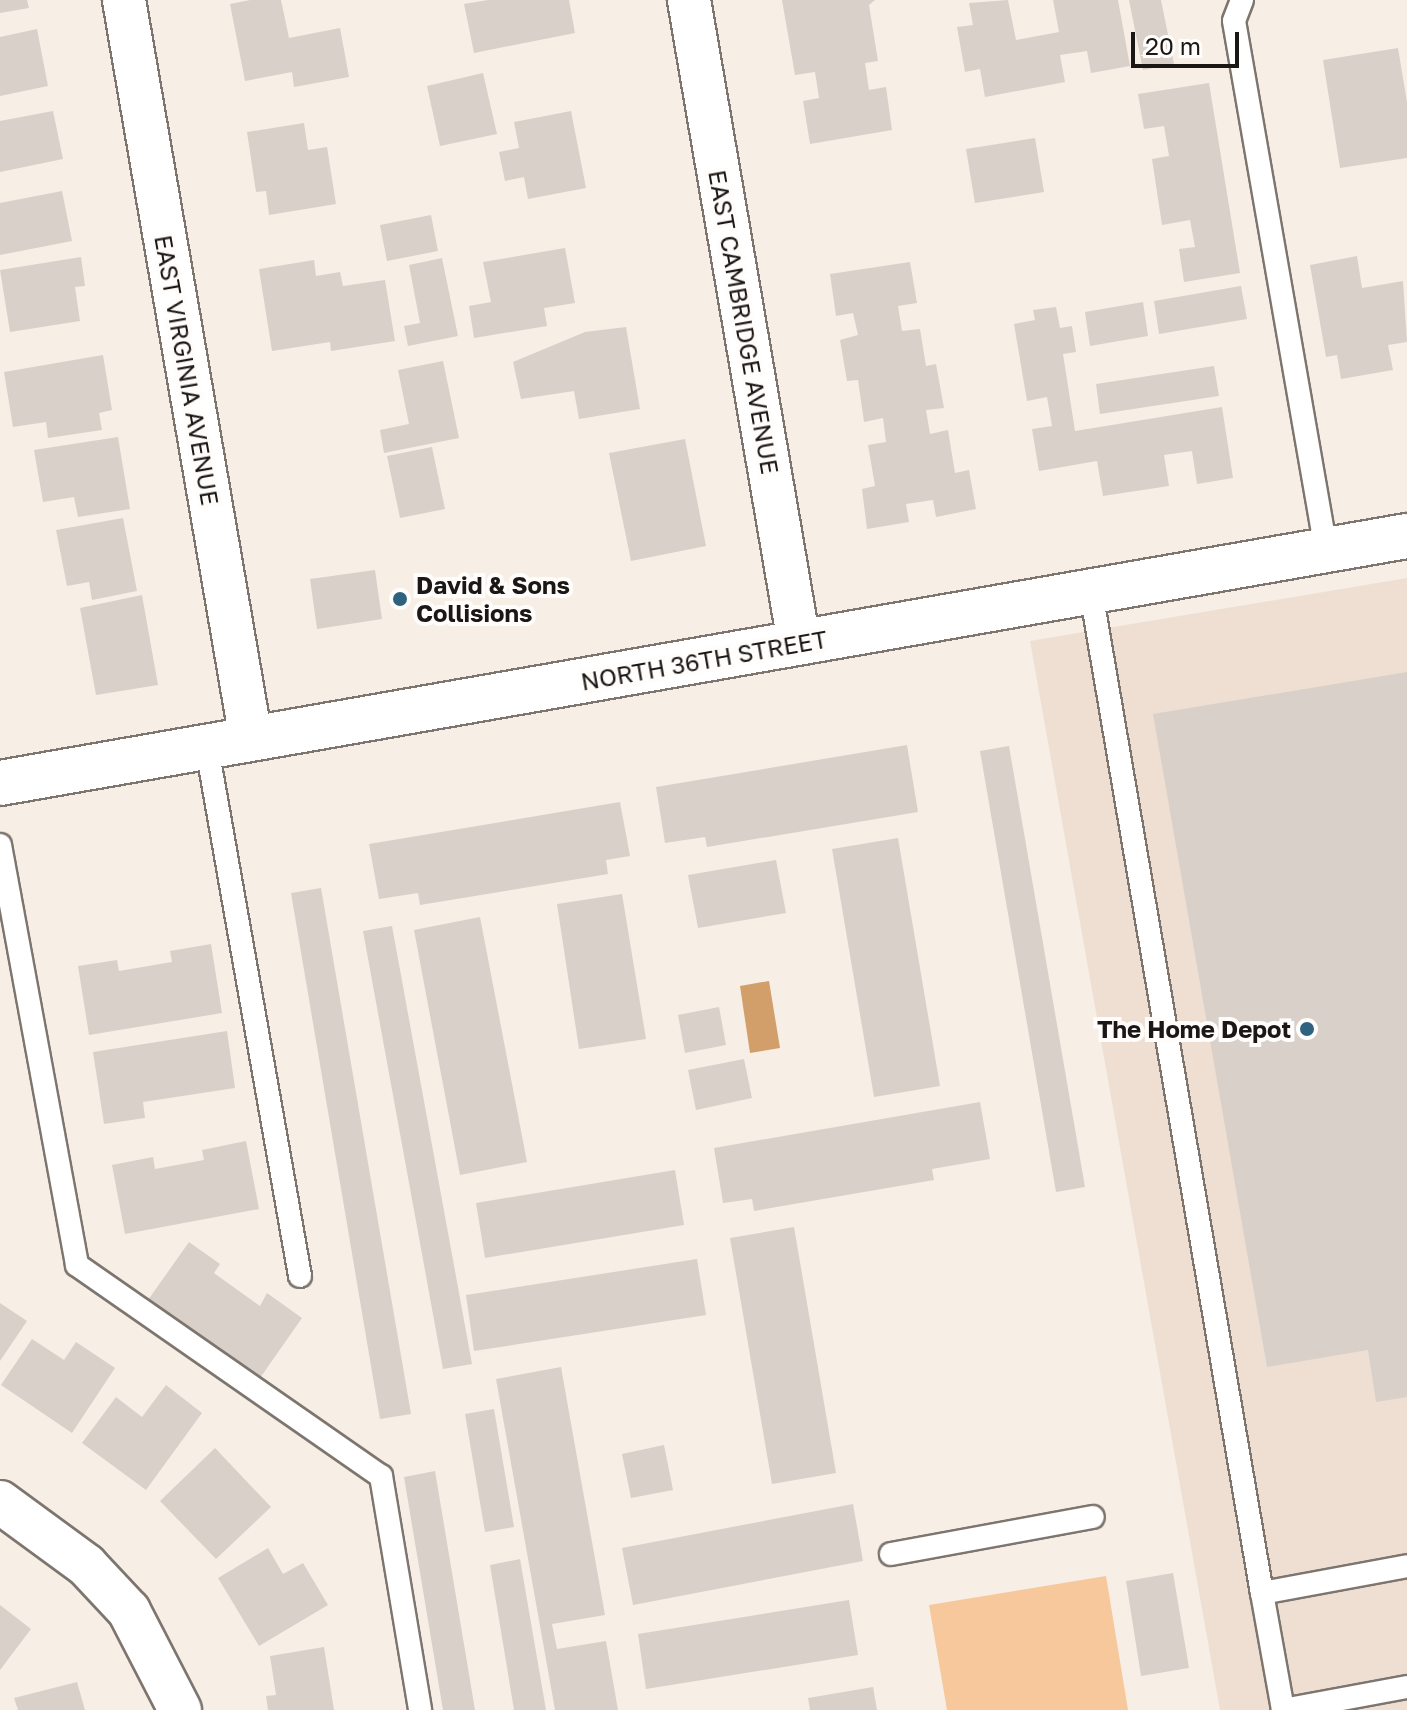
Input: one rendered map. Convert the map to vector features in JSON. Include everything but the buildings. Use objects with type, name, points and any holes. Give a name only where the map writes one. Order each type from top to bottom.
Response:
[{"type":"main road","name":"NORTH 36TH STREET","points":[[0,783],[1407,536]]},
{"type":"street","name":"EAST VIRGINIA AVENUE","points":[[124,0],[251,739]]},
{"type":"street","name":"EAST CAMBRIDGE AVENUE","points":[[689,0],[799,643]]},
{"type":"street","points":[[0,1502],[86,1565],[129,1611],[180,1710]]},
{"type":"lane","points":[[1242,0],[1234,21],[1326,550]]},
{"type":"lane","points":[[1091,592],[1283,1710],[1407,1687]]},
{"type":"lane","points":[[207,748],[300,1276]]},
{"type":"lane","points":[[0,845],[77,1265],[381,1476],[420,1710]]},
{"type":"lane","points":[[891,1554],[1093,1517]]},
{"type":"lane","points":[[1262,1593],[1407,1566]]},
{"type":"shaded area","points":[[1407,578],[1407,1710],[1220,1710],[1030,641]]},
{"type":"shaded area","points":[[769,981],[780,1048],[750,1053],[740,986]]},
{"type":"shaded area","points":[[1106,1576],[1128,1710],[947,1710],[929,1605]]},
{"type":"place","name":"David & Sons Collisions","points":[[400,599]]},
{"type":"place","name":"The Home Depot","points":[[1307,1029]]}]
